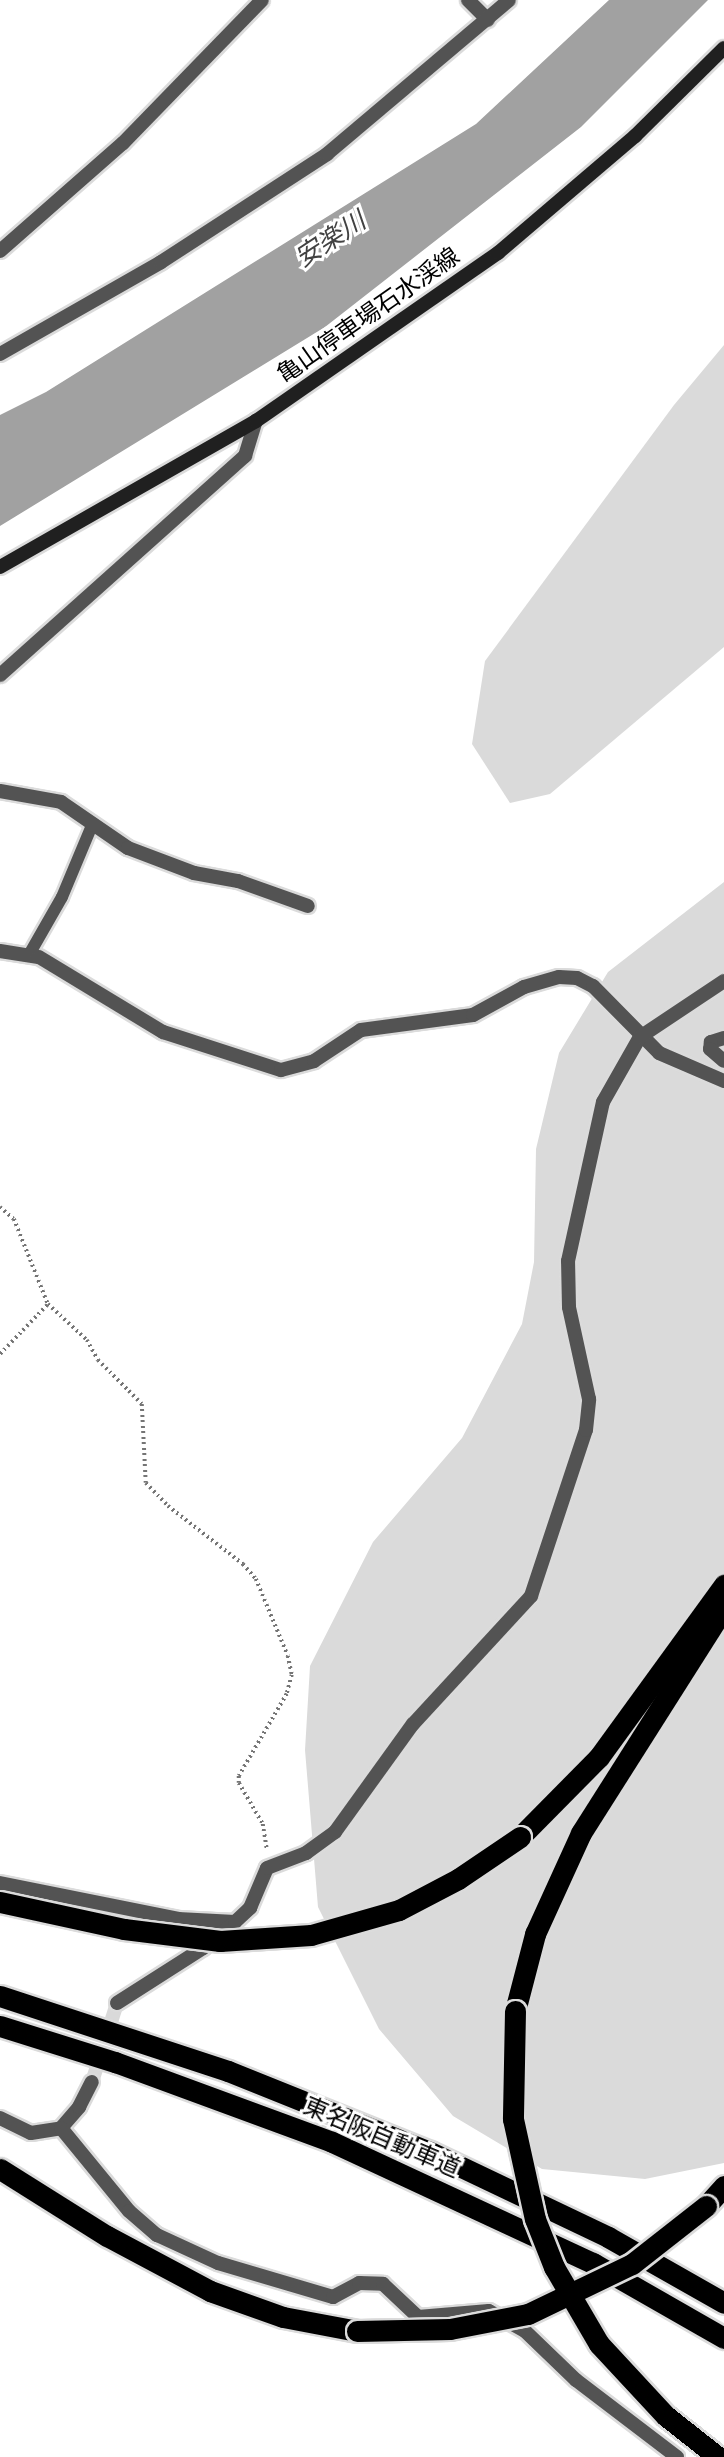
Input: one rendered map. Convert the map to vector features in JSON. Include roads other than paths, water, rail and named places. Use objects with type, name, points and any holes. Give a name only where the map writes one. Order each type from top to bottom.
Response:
[{"type":"highway","points":[[0,1902],[124,1929],[220,1941],[311,1935],[399,1910],[477,1868],[520,1837],[599,1757],[724,1584]]},
{"type":"highway","points":[[718,2457],[666,2416],[607,2353],[576,2311],[554,2267],[535,2218],[513,2119],[515,2011],[536,1934],[581,1833],[724,1608]]},
{"type":"highway","name":"東名阪自動車道","points":[[0,1996],[228,2071],[430,2152],[608,2238],[724,2303]]},
{"type":"highway","name":"東名阪自動車道","points":[[0,2026],[331,2141],[593,2263],[724,2338]]},
{"type":"highway","points":[[0,2169],[107,2236],[210,2291],[314,2325],[394,2334],[487,2324],[563,2301],[670,2237],[724,2186]]},
{"type":"main road","name":"亀山停車場石水渓線","points":[[0,567],[257,421],[498,253],[635,136],[724,48]]},
{"type":"street","points":[[0,251],[123,143],[262,0]]},
{"type":"street","points":[[468,0],[488,20]]},
{"type":"street","points":[[0,354],[161,262],[316,162],[371,121],[509,0]]},
{"type":"street","points":[[0,675],[245,456],[257,421]]},
{"type":"street","points":[[0,791],[61,802],[128,848],[173,866],[238,881],[308,906]]},
{"type":"street","points":[[0,951],[30,953],[163,1032],[281,1070],[314,1061],[361,1030],[472,1015],[524,987],[559,978],[587,981],[640,1037],[670,1058],[724,1081]]},
{"type":"street","points":[[117,2003],[203,1948],[235,1922],[250,1908],[267,1868],[306,1853],[335,1832],[413,1724],[514,1618],[544,1568],[576,1468],[589,1399],[569,1307],[568,1261],[603,1102],[640,1037],[724,981]]},
{"type":"street","points":[[724,1038],[711,1042],[710,1049],[724,1061]]},
{"type":"street","points":[[0,1883],[132,1911],[235,1922]]},
{"type":"street","points":[[0,2119],[31,2133],[61,2128],[79,2107],[92,2082]]},
{"type":"street","points":[[61,2128],[129,2211],[158,2235],[218,2263],[333,2297],[359,2283],[383,2284],[418,2317],[489,2311],[525,2331],[576,2381],[677,2457]]},
{"type":"lane","points":[[30,953],[62,897],[93,823]]},
{"type":"water","name":"安楽川","points":[[609,0],[708,0],[581,127],[325,327],[0,526],[0,415],[46,392],[476,124]]},
{"type":"tunnel","points":[[92,2082],[117,2003]]}]
